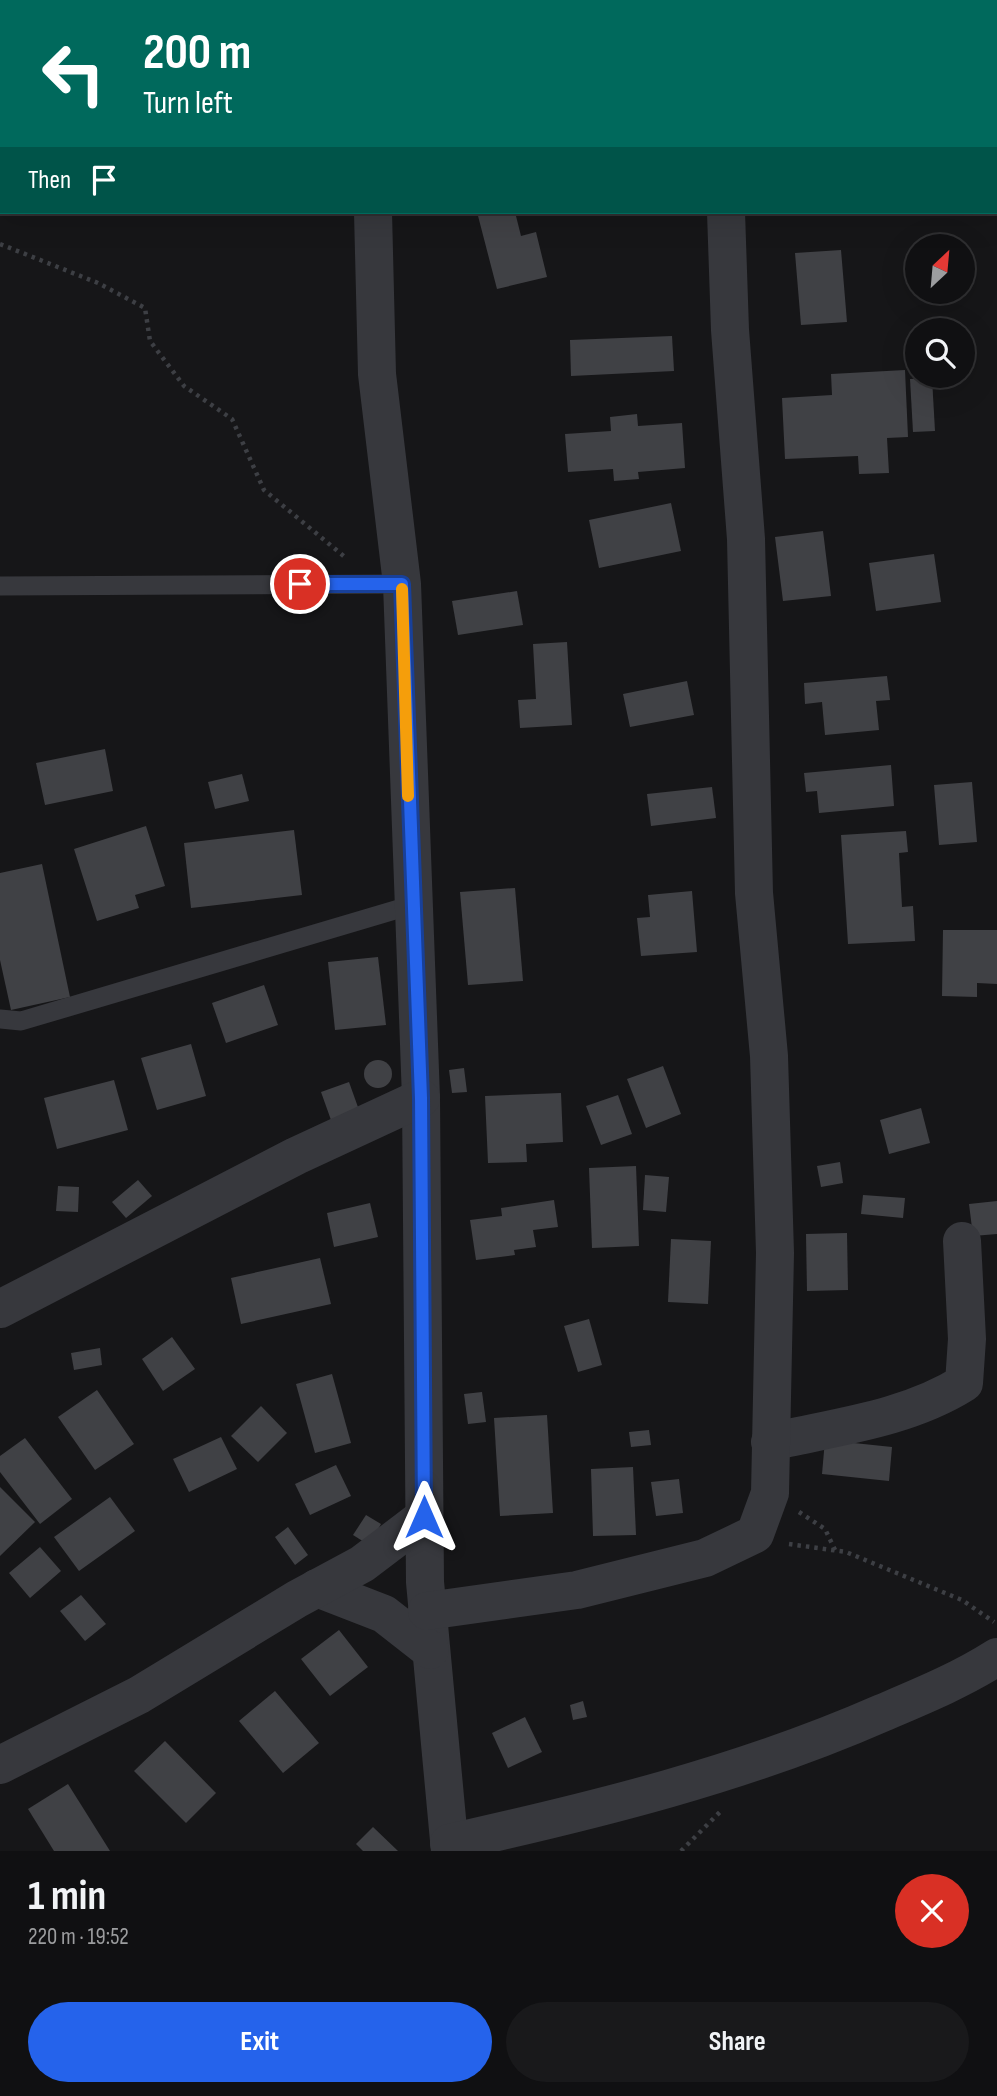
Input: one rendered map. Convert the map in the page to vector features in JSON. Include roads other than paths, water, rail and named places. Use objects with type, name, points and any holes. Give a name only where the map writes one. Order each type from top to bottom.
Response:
[{"type":"street","points":[[373,214],[377,374],[402,584],[421,1098],[427,1611],[449,1847],[618,1805],[806,1747],[966,1676],[997,1657]]},
{"type":"street","points":[[427,1611],[577,1590],[705,1558],[755,1534],[770,1493],[775,1253],[769,1056],[754,893],[746,539],[730,330],[726,214]]},
{"type":"street","points":[[0,1310],[296,1156],[421,1098]]},
{"type":"street","points":[[770,1442],[894,1413],[938,1399],[964,1383],[967,1339],[962,1241]]},
{"type":"street","points":[[0,1765],[139,1695],[362,1564],[424,1517]]},
{"type":"street","points":[[317,1588],[384,1614],[430,1650]]},
{"type":"lane","points":[[0,586],[402,584]]},
{"type":"lane","points":[[0,1019],[21,1021],[412,905]]}]
